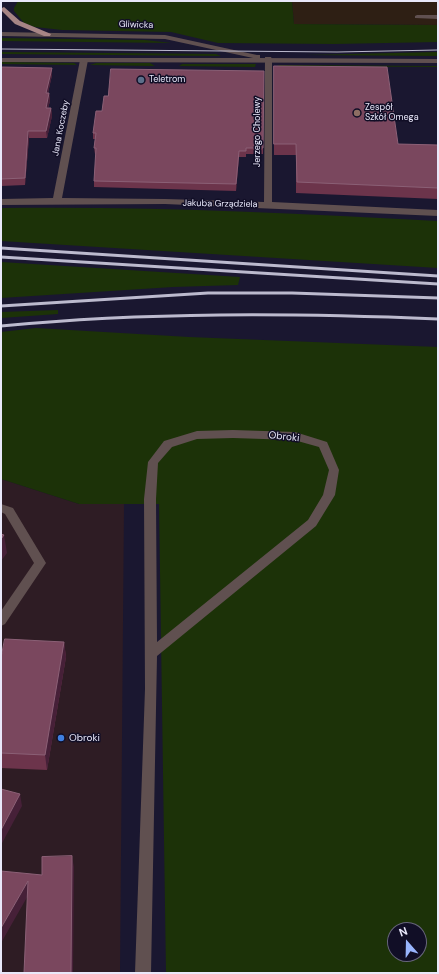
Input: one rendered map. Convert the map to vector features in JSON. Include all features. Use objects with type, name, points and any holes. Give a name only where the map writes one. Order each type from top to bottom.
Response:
[{"type":"main road","points":[[9,1],[2,11],[15,22],[24,27],[47,34]]},
{"type":"street","points":[[417,17],[438,17]]},
{"type":"street","name":"Gliwicka","points":[[1,34],[165,37],[268,59],[438,61]]},
{"type":"street","name":"Gliwicka","points":[[1,60],[256,62],[268,59]]},
{"type":"street","name":"Jerzego Cholewy","points":[[268,59],[268,205]]},
{"type":"street","name":"Jana Koczeby","points":[[57,200],[84,60]]},
{"type":"street","name":"Jakuba Grządziela","points":[[1,202],[57,200],[268,205],[438,213]]},
{"type":"street","name":"Obroki","points":[[143,973],[150,655],[150,499],[153,462],[168,444],[197,435],[233,434],[295,436],[322,444],[334,470],[329,495],[312,523],[150,655]]},
{"type":"street","points":[[1,508],[9,511],[40,563],[1,621]]},
{"type":"shaded area","points":[[292,1],[438,1],[438,25],[294,24]]},
{"type":"shaded area","name":"Obroki","points":[[1,479],[79,504],[124,504],[120,973],[1,973]]},
{"type":"green space","points":[[18,1],[292,1],[294,24],[438,25],[438,42],[334,44],[218,43],[171,32],[62,30],[35,27],[24,23],[14,11]]},
{"type":"green space","points":[[1,38],[145,40],[172,43],[1,41]]},
{"type":"green space","points":[[1,52],[216,54],[221,56],[1,54]]},
{"type":"green space","points":[[438,52],[438,56],[305,55]]},
{"type":"green space","points":[[1,62],[74,63],[77,65],[1,64]]},
{"type":"green space","points":[[96,63],[150,63],[155,66],[90,65]]},
{"type":"green space","points":[[182,64],[256,64],[255,67],[179,66]]},
{"type":"green space","points":[[277,66],[438,66],[438,67]]},
{"type":"green space","points":[[1,208],[165,209],[438,221],[438,268],[1,241]]},
{"type":"green space","points":[[1,262],[240,277],[238,285],[173,287],[1,298]]},
{"type":"green space","points":[[58,310],[58,314],[1,318],[1,312]]},
{"type":"green space","points":[[36,328],[189,337],[438,347],[438,973],[166,973],[159,504],[79,504],[1,479],[1,332]]},
{"type":"building","name":"Zespół Szkół Omega","points":[[274,66],[387,67],[398,144],[438,145],[438,188],[297,182],[296,144],[274,144]]},
{"type":"building","points":[[1,67],[52,68],[46,93],[49,93],[46,108],[51,108],[46,131],[28,131],[25,178],[1,179]]},
{"type":"building","points":[[111,69],[264,71],[263,148],[246,148],[246,151],[239,151],[236,184],[94,181],[96,148],[94,148],[96,133],[93,133],[96,111],[102,111],[104,96],[108,96]]},
{"type":"building","points":[[5,639],[64,642],[45,755],[1,753],[1,658]]},
{"type":"building","points":[[1,789],[20,794],[1,830]]},
{"type":"building","points":[[72,856],[71,973],[24,973],[28,881],[1,928],[1,871],[42,875],[42,857]]},
{"type":"tram line","points":[[1,49],[337,52],[438,50]]},
{"type":"railway","points":[[1,248],[438,276]]},
{"type":"railway","points":[[1,257],[438,284]]},
{"type":"railway","points":[[1,306],[208,293],[292,293],[438,298]]},
{"type":"railway","points":[[1,326],[110,318],[220,315],[438,319]]},
{"type":"place","name":"Teletrom","points":[[141,80]]},
{"type":"place","name":"Zespół Szkół Omega","points":[[357,113]]},
{"type":"place","name":"Obroki","points":[[61,738]]}]
